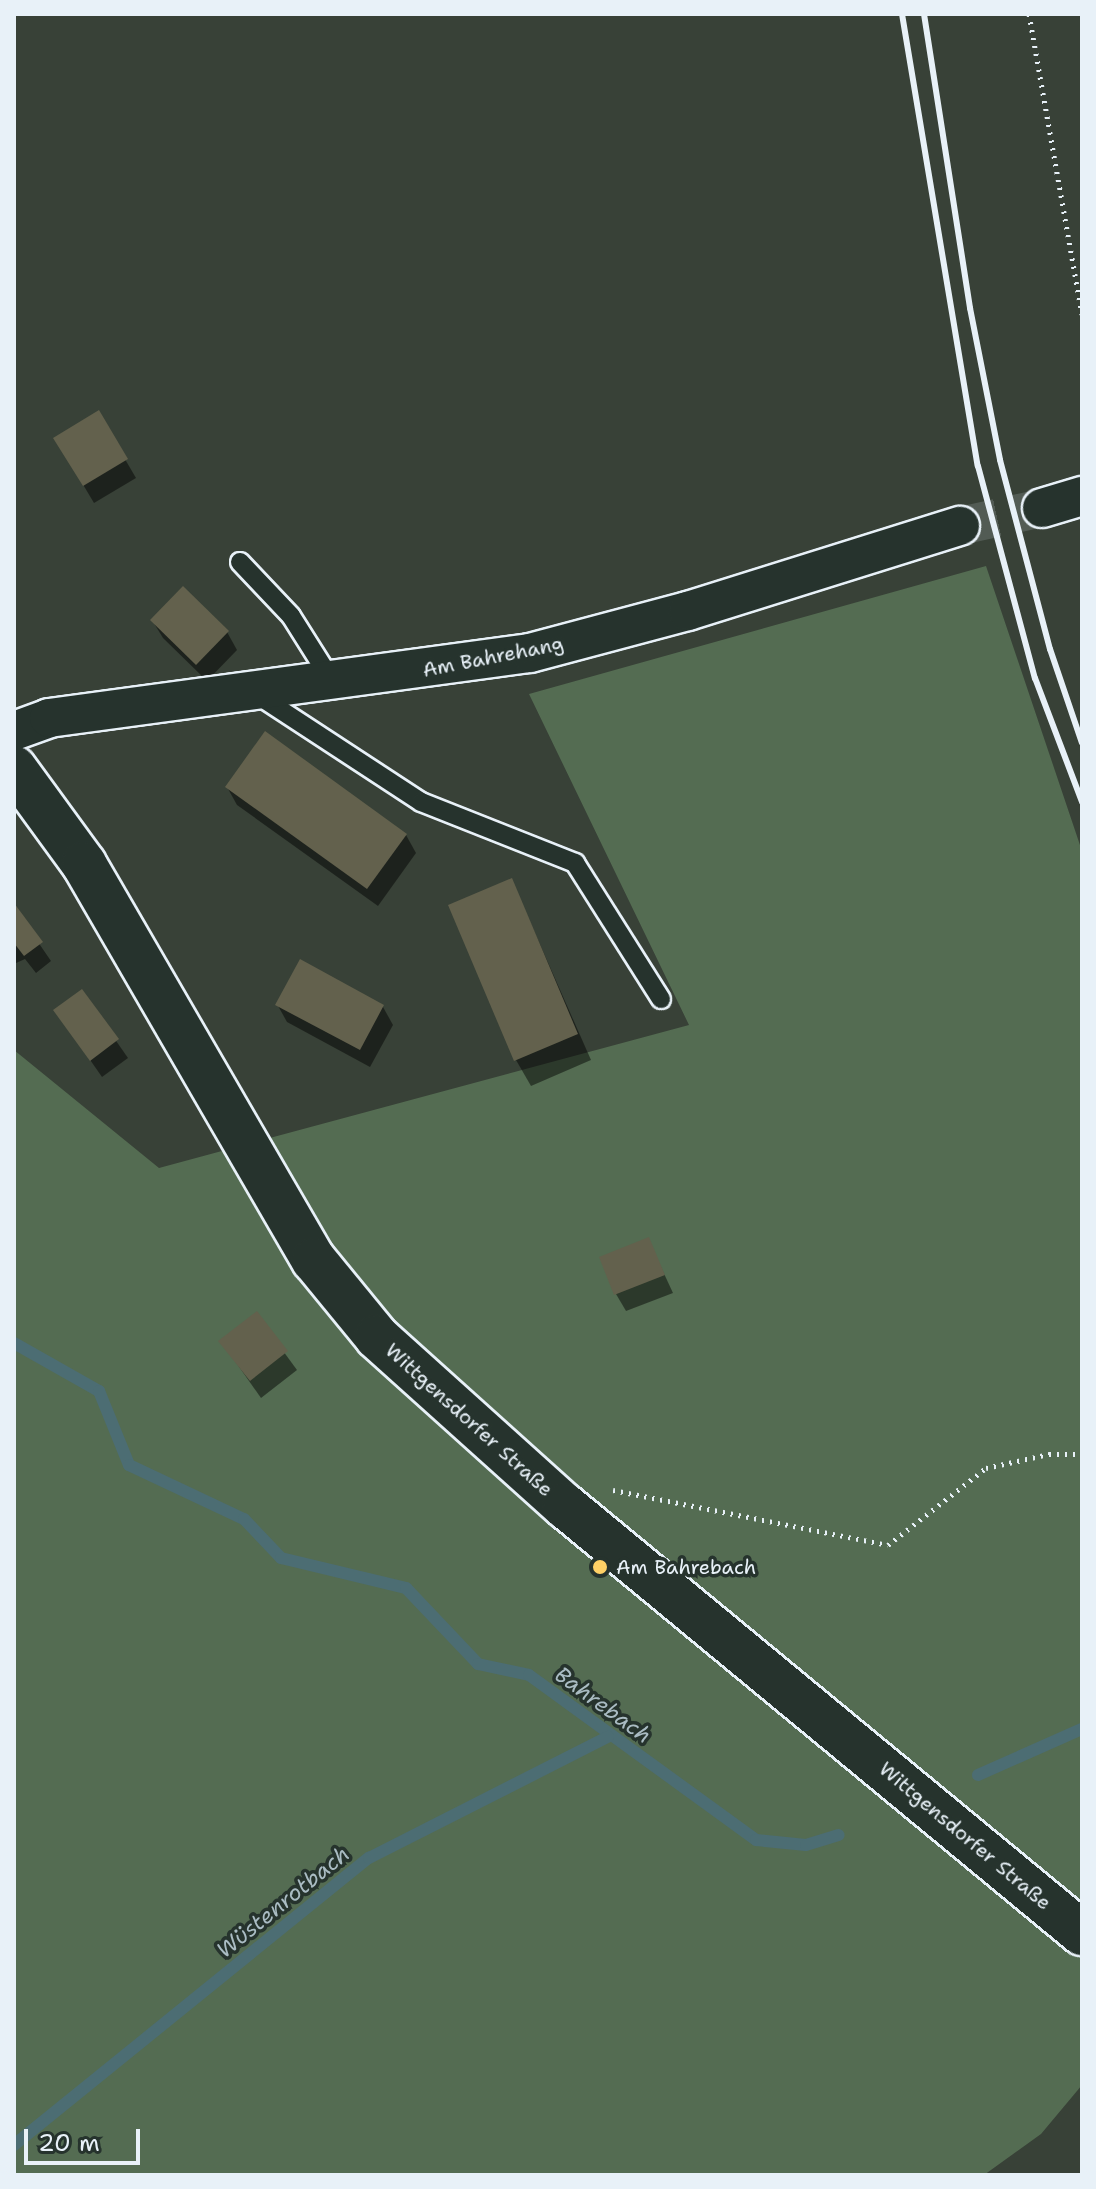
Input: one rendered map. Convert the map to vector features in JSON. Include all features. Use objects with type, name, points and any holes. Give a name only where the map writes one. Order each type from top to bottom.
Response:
[{"type":"street","points":[[1042,508],[1082,496]]},
{"type":"street","name":"Am Bahrehang","points":[[14,731],[49,718],[333,684],[530,653],[688,611],[960,526]]},
{"type":"street","name":"Wittgensdorfer Straße","points":[[14,768],[84,864],[216,1095],[342,1299],[377,1337],[565,1506],[1082,1933]]},
{"type":"lane","points":[[240,562],[291,616],[333,684]]},
{"type":"lane","points":[[254,693],[421,802],[575,863],[661,999]]},
{"type":"path","points":[[1029,14],[1082,314]]},
{"type":"path","points":[[565,1506],[581,1487],[630,1491],[888,1545],[986,1468],[1049,1454],[1082,1454]]},
{"type":"green space","points":[[986,566],[1082,851],[1082,2085],[1041,2134],[984,2175],[14,2175],[14,1050],[159,1168],[689,1025],[529,694]]},
{"type":"building","points":[[99,410],[128,459],[83,486],[53,438]]},
{"type":"building","points":[[183,586],[229,631],[196,665],[150,620]]},
{"type":"building","points":[[265,731],[407,834],[367,889],[225,787]]},
{"type":"building","points":[[512,878],[578,1034],[514,1061],[448,905]]},
{"type":"building","points":[[14,903],[43,942],[24,956],[14,943]]},
{"type":"building","points":[[300,959],[384,1005],[360,1050],[275,1005]]},
{"type":"building","points":[[82,989],[119,1039],[90,1061],[53,1010]]},
{"type":"building","points":[[649,1237],[665,1275],[614,1295],[599,1257]]},
{"type":"building","points":[[257,1311],[288,1351],[250,1381],[218,1341]]},
{"type":"waterway","name":"Bahrebach","points":[[14,1343],[99,1391],[129,1465],[244,1519],[281,1558],[406,1588],[478,1664],[529,1675],[756,1840],[806,1845],[839,1835]]},
{"type":"waterway","name":"Bahrebach","points":[[978,1775],[1082,1729]]},
{"type":"waterway","name":"Wüstenrotbach","points":[[14,2145],[369,1858],[608,1737]]},
{"type":"tunnel","points":[[960,526],[1042,508]]},
{"type":"railway","points":[[902,14],[978,466],[1035,678],[1082,802]]},
{"type":"railway","points":[[924,14],[970,308],[1000,460],[1050,649],[1082,743]]},
{"type":"place","name":"Am Bahrebach","points":[[600,1567]]}]
